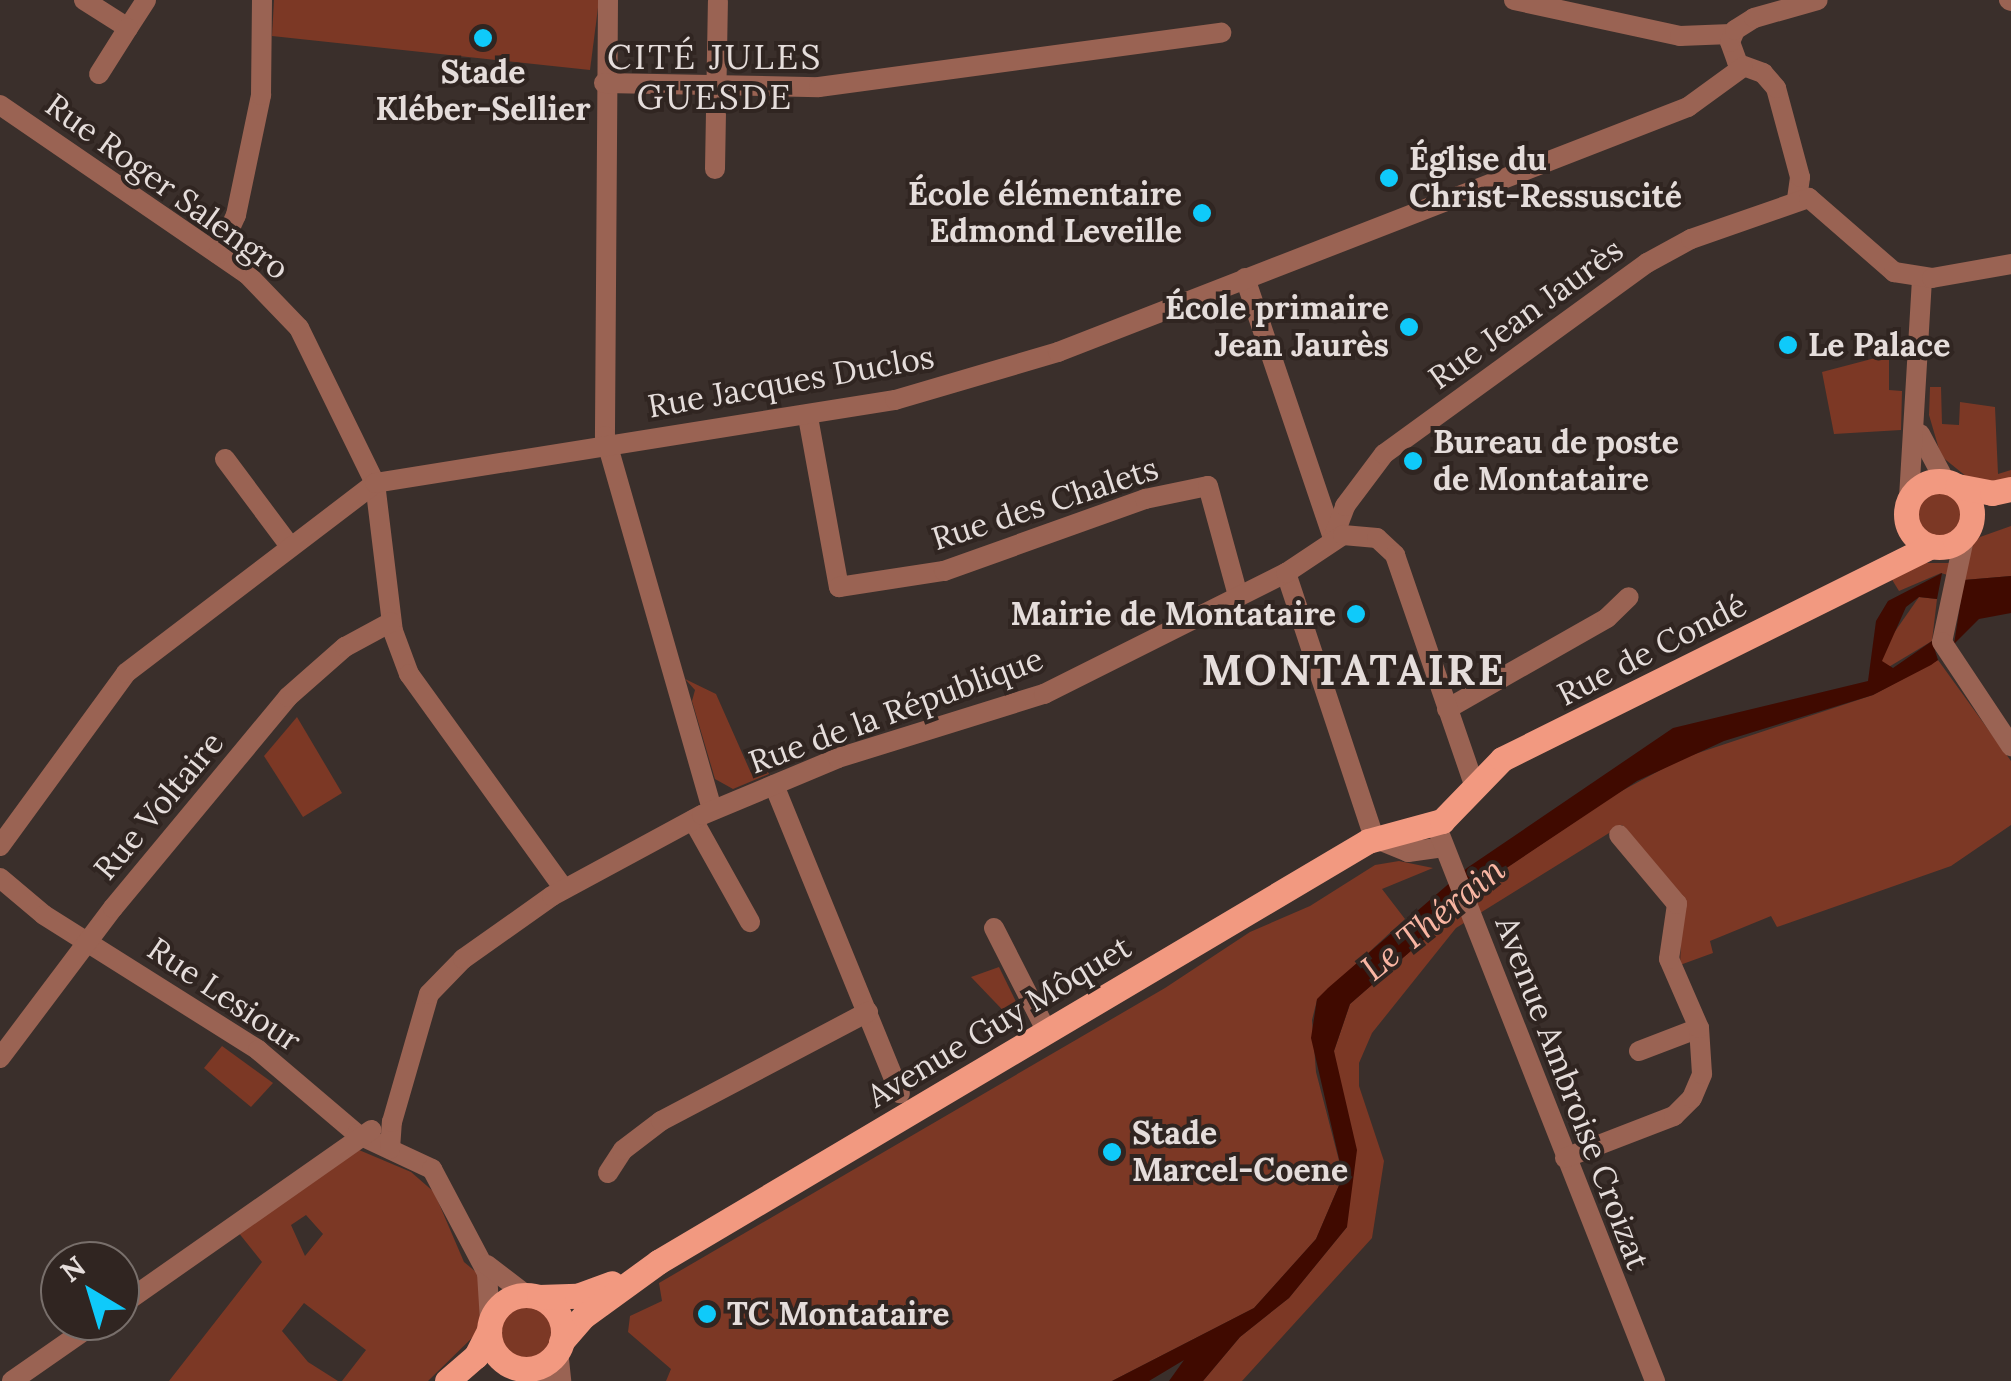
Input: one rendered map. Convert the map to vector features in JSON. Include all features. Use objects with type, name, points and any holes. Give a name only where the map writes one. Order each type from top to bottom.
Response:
[{"type":"main road","points":[[2011,489],[1986,493],[1951,484],[1922,485],[1910,498],[1908,527],[1935,546],[1966,532],[2011,502]]},
{"type":"main road","points":[[1951,484],[1971,506],[1966,532]]},
{"type":"main road","name":"Rue de Condé","points":[[1864,580],[1896,554],[1908,527]]},
{"type":"main road","name":"Rue de Condé","points":[[1440,836],[1475,787],[1512,754],[1935,546]]},
{"type":"main road","points":[[1374,838],[1440,836]]},
{"type":"main road","name":"Avenue Guy Môquet","points":[[560,1346],[584,1316],[658,1262],[1374,838]]},
{"type":"main road","name":"Avenue Guy Môquet","points":[[532,1296],[584,1294],[658,1262]]},
{"type":"main road","points":[[447,1381],[474,1359],[506,1301],[532,1296],[559,1315],[560,1346],[527,1372],[466,1381]]},
{"type":"main road","points":[[489,1326],[494,1351],[527,1372]]},
{"type":"street","points":[[84,0],[128,28]]},
{"type":"street","points":[[99,74],[146,0]]},
{"type":"street","points":[[608,0],[604,83],[606,445],[703,815],[750,922]]},
{"type":"street","points":[[1514,0],[1689,38],[1731,34],[1754,18],[1818,0]]},
{"type":"street","points":[[715,169],[718,2]]},
{"type":"street","points":[[218,254],[236,215],[261,95],[257,3]]},
{"type":"street","points":[[604,83],[832,85],[1221,33]]},
{"type":"street","points":[[1731,34],[1731,55],[1743,67],[1763,73],[1776,88],[1800,177],[1798,199],[1822,204],[1879,264],[1922,279],[2011,264]]},
{"type":"street","name":"Rue Jacques Duclos","points":[[375,483],[808,417],[907,397],[1058,352],[1245,278],[1374,233],[1697,102],[1743,67]]},
{"type":"street","name":"Rue Roger Salengro","points":[[0,105],[218,254],[299,328],[375,483],[392,622],[422,694],[564,889]]},
{"type":"street","name":"Rue Jean Jaurès","points":[[1333,538],[1340,515],[1378,459],[1473,388],[1656,257],[1798,199]]},
{"type":"street","points":[[1245,278],[1333,538],[1371,537],[1392,550],[1475,787]]},
{"type":"street","points":[[1910,498],[1922,279]]},
{"type":"street","name":"Rue des Chalets","points":[[808,417],[839,586],[944,572],[1154,496],[1208,486],[1238,596]]},
{"type":"street","points":[[1917,423],[1951,484]]},
{"type":"street","points":[[225,458],[289,545]]},
{"type":"street","points":[[0,846],[126,672],[375,483]]},
{"type":"street","points":[[1966,532],[1952,575],[1941,634],[1947,656],[2011,746]]},
{"type":"street","name":"Rue de la République","points":[[390,1150],[398,1098],[434,986],[564,889],[703,815],[774,785],[897,736],[1035,698],[1286,573],[1333,538]]},
{"type":"street","points":[[1935,546],[1952,575]]},
{"type":"street","points":[[1286,573],[1374,838]]},
{"type":"street","points":[[1447,709],[1606,618],[1629,597]]},
{"type":"street","name":"Rue Voltaire","points":[[0,1058],[288,697],[346,647],[392,622]]},
{"type":"street","points":[[774,785],[900,1093]]},
{"type":"street","name":"Avenue Ambroise Croizat","points":[[1440,836],[1655,1381]]},
{"type":"street","points":[[1565,1158],[1667,1120],[1687,1105],[1702,1074],[1699,1028],[1669,958],[1674,897],[1619,836]]},
{"type":"street","name":"Rue Lesiour","points":[[0,878],[44,914]]},
{"type":"street","name":"Rue Lesiour","points":[[0,891],[44,914],[258,1050],[362,1136],[436,1172],[480,1255]]},
{"type":"street","points":[[994,928],[1047,1032]]},
{"type":"street","points":[[608,1173],[623,1150],[661,1121],[868,1012]]},
{"type":"street","points":[[1640,1051],[1699,1028]]},
{"type":"street","name":"Rue de la République","points":[[140,1292],[362,1136],[398,1098]]},
{"type":"street","points":[[480,1255],[504,1284],[532,1296]]},
{"type":"street","points":[[480,1255],[489,1326]]},
{"type":"street","points":[[12,1381],[69,1341]]},
{"type":"street","points":[[560,1346],[561,1381]]},
{"type":"shaded area","points":[[274,0],[599,0],[590,70],[272,36]]},
{"type":"shaded area","points":[[1889,357],[1889,390],[1902,391],[1901,430],[1834,434],[1822,372]]},
{"type":"shaded area","points":[[1930,387],[1941,387],[1942,424],[1959,425],[1960,402],[1995,407],[1998,474],[2011,470],[2011,479],[1994,484],[1967,477],[1941,456],[1929,415]]},
{"type":"shaded area","points":[[1940,492],[1956,498],[1962,514],[1956,530],[1940,536],[1924,530],[1918,514],[1924,498]]},
{"type":"shaded area","points":[[2011,526],[2011,576],[1964,580],[1941,573],[1899,591],[1891,578],[1916,563],[1951,563],[1980,537]]},
{"type":"shaded area","points":[[1919,597],[1937,599],[1932,641],[1887,668],[1881,661],[1889,640]]},
{"type":"shaded area","points":[[1938,660],[2011,761],[2011,825],[1951,866],[1777,927],[1771,916],[1710,941],[1713,953],[1680,965],[1683,897],[1622,825],[1456,928],[1372,1033],[1359,1063],[1359,1086],[1384,1161],[1372,1238],[1242,1381],[1203,1381],[1240,1337],[1289,1298],[1347,1227],[1334,1051],[1350,1004],[1505,869],[1614,795],[1683,758],[1873,695]]},
{"type":"shaded area","points":[[685,679],[716,694],[751,773],[766,767],[769,774],[733,789],[715,779],[692,701],[695,690]]},
{"type":"shaded area","points":[[297,717],[342,793],[303,817],[264,756]]},
{"type":"shaded area","name":"Stade Marcel-Coene","points":[[1399,861],[1433,868],[1382,889],[1405,919],[1317,1000],[1312,1020],[1316,1072],[1343,1176],[1316,1239],[1254,1308],[1112,1381],[666,1381],[671,1369],[628,1332],[630,1316],[662,1301],[659,1283],[1165,988],[1250,932],[1310,906],[1375,865]]},
{"type":"shaded area","points":[[999,967],[1021,1012],[1016,1024],[971,977]]},
{"type":"shaded area","points":[[222,1046],[273,1083],[251,1107],[204,1068]]},
{"type":"shaded area","points":[[359,1150],[411,1172],[434,1192],[464,1262],[482,1277],[486,1297],[477,1333],[428,1381],[342,1381],[366,1350],[304,1303],[282,1331],[308,1362],[338,1381],[169,1381],[262,1262],[238,1232]],"holes":[[[306,1215],[323,1234],[305,1256],[291,1225]]]},
{"type":"shaded area","points":[[526,1304],[545,1312],[553,1331],[545,1350],[526,1358],[507,1350],[499,1331],[507,1312]]},
{"type":"water","name":"Le Thérain","points":[[1942,573],[1937,599],[1919,597],[1906,607],[1882,661],[1893,668],[1932,641],[1938,660],[1873,695],[1724,741],[1637,781],[1505,869],[1350,1004],[1334,1051],[1357,1150],[1347,1227],[1289,1298],[1240,1337],[1203,1381],[1169,1381],[1184,1360],[1149,1381],[1112,1381],[1254,1308],[1316,1239],[1343,1176],[1311,1038],[1317,999],[1328,988],[1467,868],[1673,728],[1868,681],[1876,621],[1888,601]]},
{"type":"water","points":[[2011,576],[2011,613],[1979,619],[1954,644],[1964,580]]},
{"type":"place","name":"Stade Kléber-Sellier","points":[[483,38]]},
{"type":"place","name":"Église du Christ-Ressuscité","points":[[1389,178]]},
{"type":"place","name":"École élémentaire Edmond Leveille","points":[[1202,213]]},
{"type":"place","name":"École primaire Jean Jaurès","points":[[1409,327]]},
{"type":"place","name":"Le Palace","points":[[1788,345]]},
{"type":"place","name":"Bureau de poste de Montataire","points":[[1413,461]]},
{"type":"place","name":"Mairie de Montataire","points":[[1356,614]]},
{"type":"place","name":"Stade Marcel-Coene","points":[[1112,1152]]},
{"type":"place","name":"TC Montataire","points":[[707,1314]]},
{"type":"district","name":"CITÉ JULES GUESDE","points":[[715,77]]},
{"type":"district","name":"MONTATAIRE","points":[[1354,670]]}]
